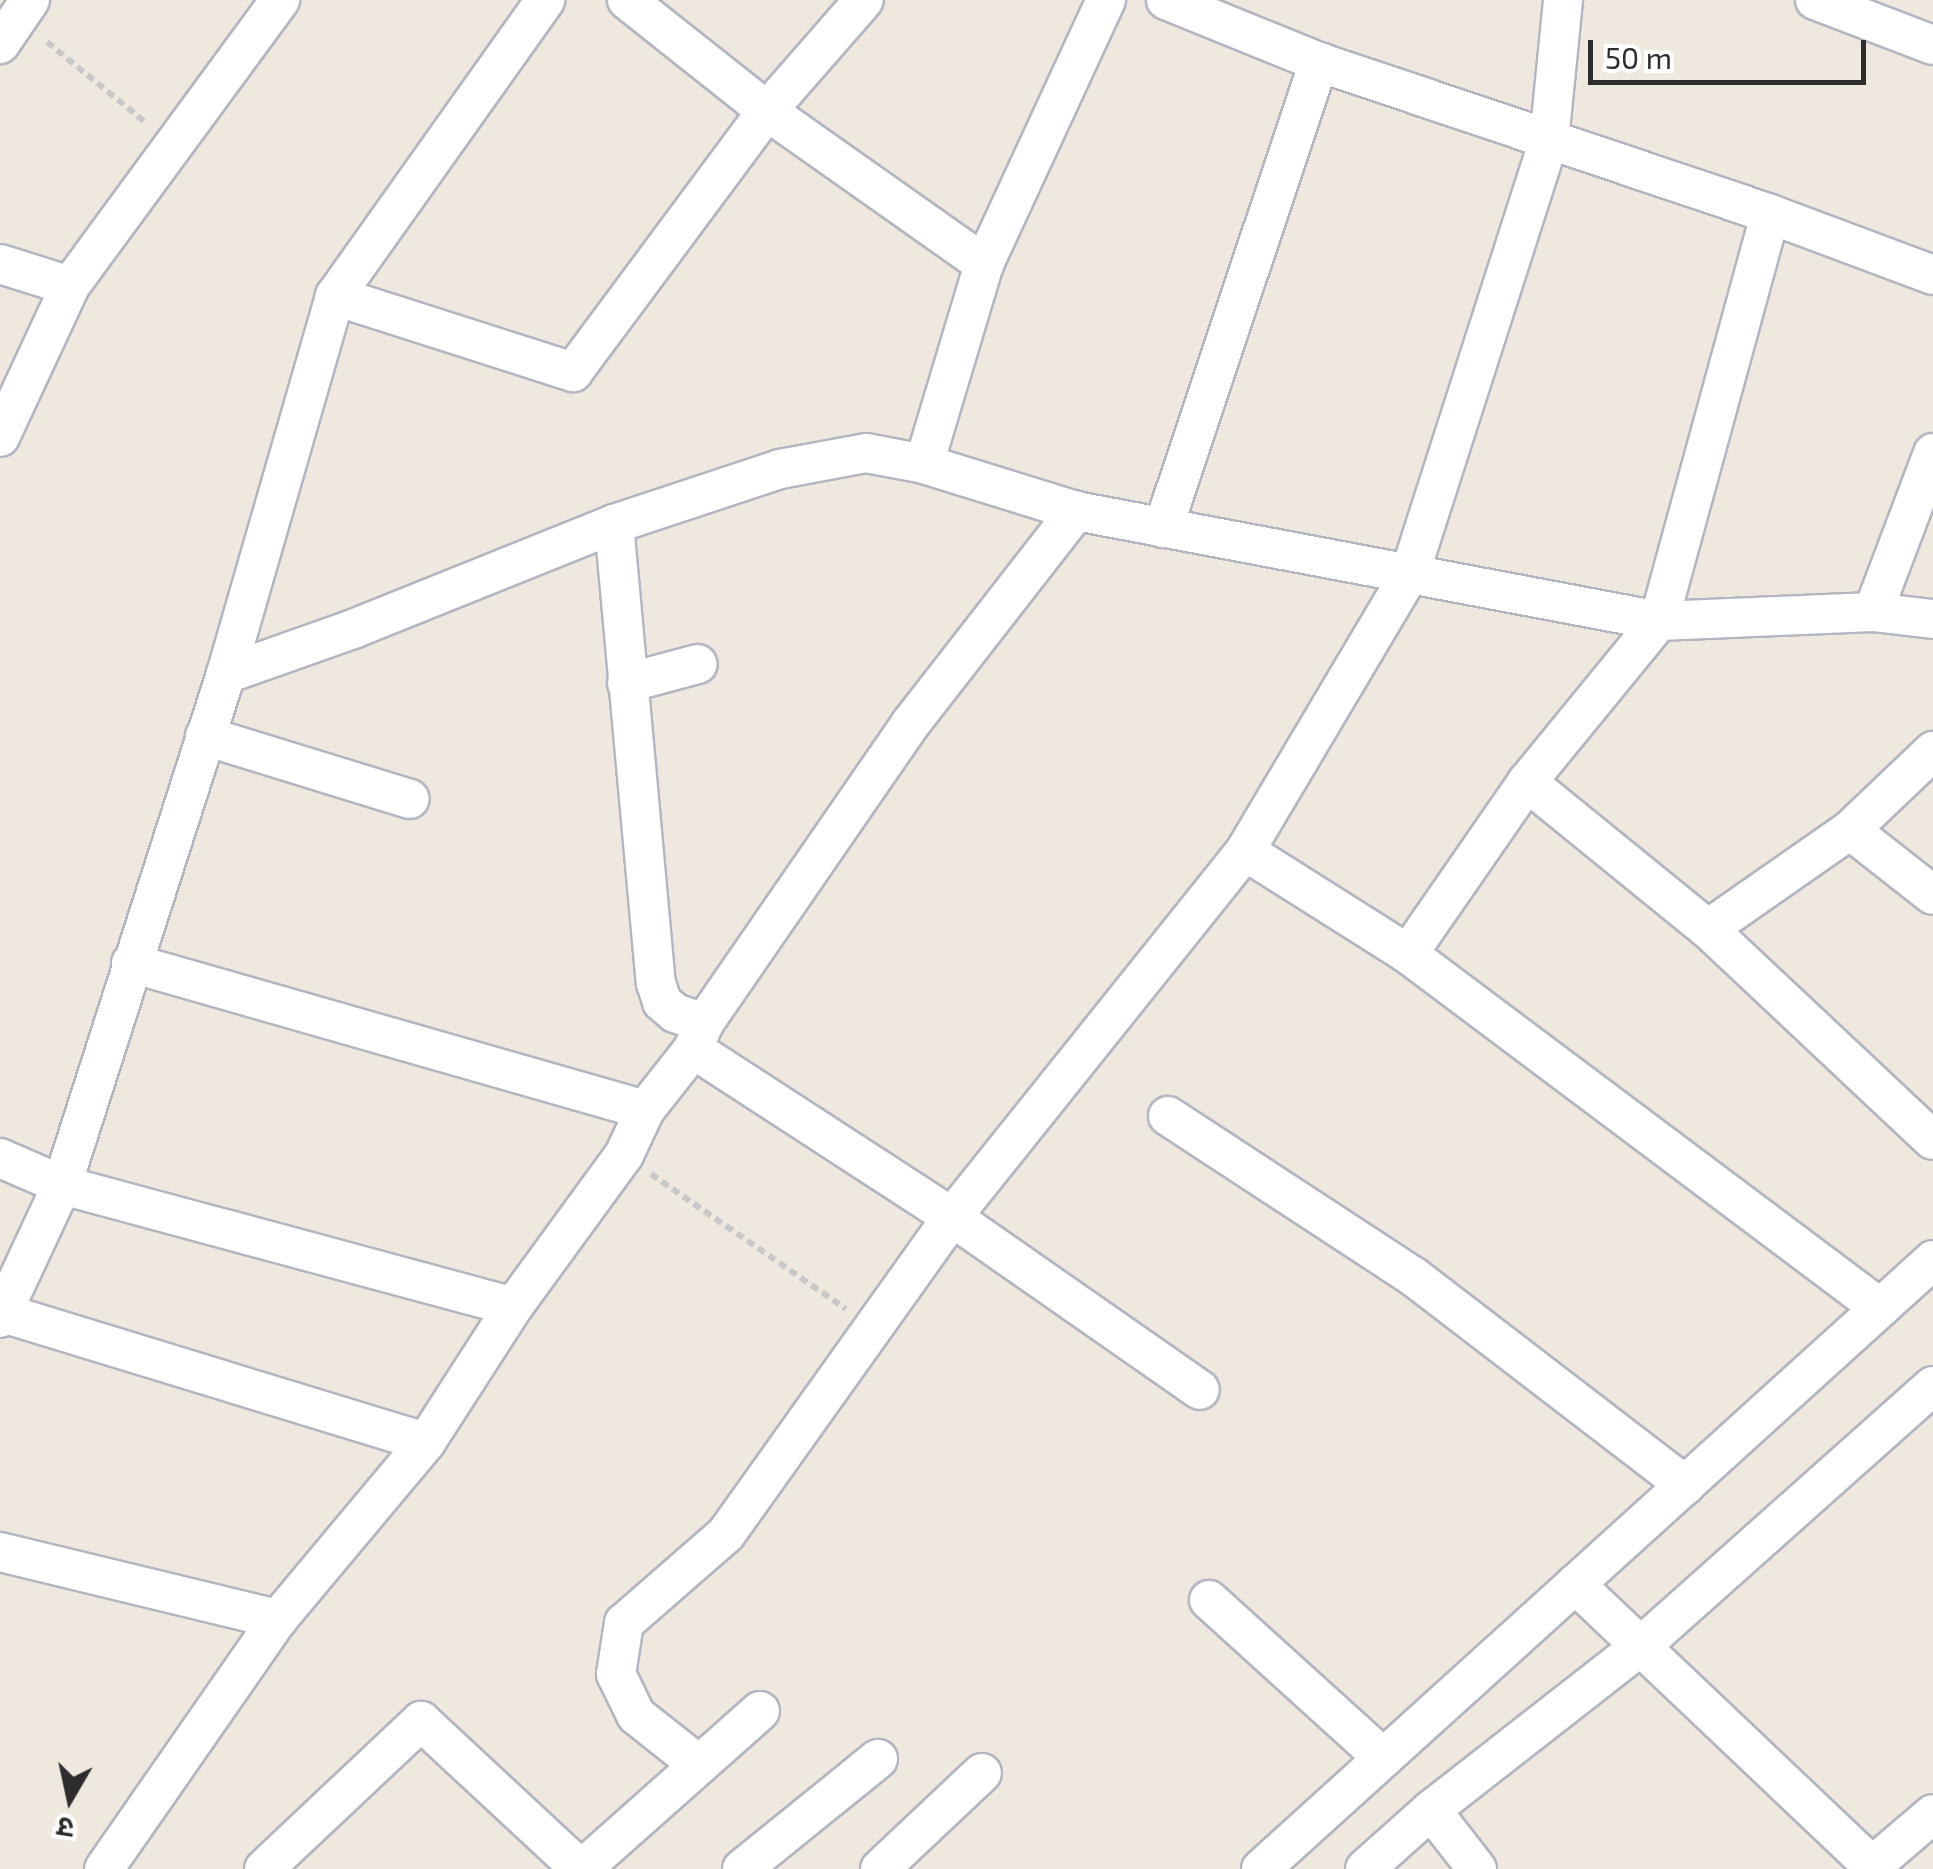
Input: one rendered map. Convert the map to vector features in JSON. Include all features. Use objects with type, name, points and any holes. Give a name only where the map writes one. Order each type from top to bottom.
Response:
[{"type":"street","points":[[0,438],[70,286],[280,0]]},
{"type":"street","points":[[426,1442],[2,1315],[62,1185],[226,674],[334,296],[545,0]]},
{"type":"street","points":[[627,0],[767,111],[984,264]]},
{"type":"street","points":[[334,296],[573,372],[767,111],[864,0]]},
{"type":"street","points":[[924,464],[984,264],[1106,0]]},
{"type":"street","points":[[1166,0],[1319,62],[1770,214],[1933,276]]},
{"type":"street","points":[[699,1765],[636,1715],[616,1674],[624,1622],[726,1534],[952,1217],[1245,851],[1410,573],[1548,142],[1563,0]]},
{"type":"street","points":[[1815,0],[1933,45]]},
{"type":"street","points":[[1162,528],[1319,62]]},
{"type":"street","points":[[1408,954],[1527,782],[1659,621],[1770,214]]},
{"type":"street","points":[[0,264],[70,286]]},
{"type":"street","points":[[226,674],[353,630],[614,524],[828,457],[866,453],[924,464],[1076,512],[1659,621],[1873,612],[1933,620]]},
{"type":"street","points":[[1873,612],[1933,453]]},
{"type":"street","points":[[104,1869],[278,1619],[426,1442],[513,1307],[624,1155],[645,1110],[910,723],[1076,512]]},
{"type":"street","points":[[614,524],[656,983],[662,1002],[699,1036],[1200,1390]]},
{"type":"street","points":[[627,683],[698,664]]},
{"type":"street","points":[[205,736],[410,798]]},
{"type":"street","points":[[1708,929],[1850,830],[1933,751]]},
{"type":"street","points":[[1527,782],[1708,929],[1933,1140]]},
{"type":"street","points":[[1850,830],[1933,895]]},
{"type":"street","points":[[1245,851],[1408,954],[1880,1308]]},
{"type":"street","points":[[131,963],[645,1110]]},
{"type":"street","points":[[1168,1116],[1414,1277],[1685,1485]]},
{"type":"street","points":[[0,1158],[62,1185],[513,1307]]},
{"type":"street","points":[[1261,1869],[1933,1260]]},
{"type":"street","points":[[1365,1869],[1431,1810],[1641,1646],[1933,1386]]},
{"type":"street","points":[[0,1552],[278,1619]]},
{"type":"street","points":[[1575,1584],[1872,1866],[1933,1814]]},
{"type":"street","points":[[1209,1600],[1383,1758]]},
{"type":"street","points":[[264,1869],[421,1721],[581,1869],[760,1711]]},
{"type":"street","points":[[742,1869],[878,1760]]},
{"type":"street","points":[[880,1869],[982,1773]]},
{"type":"street","points":[[1431,1810],[1478,1869]]},
{"type":"path","points":[[15,20],[173,146]]},
{"type":"path","points":[[624,1155],[872,1326]]}]
